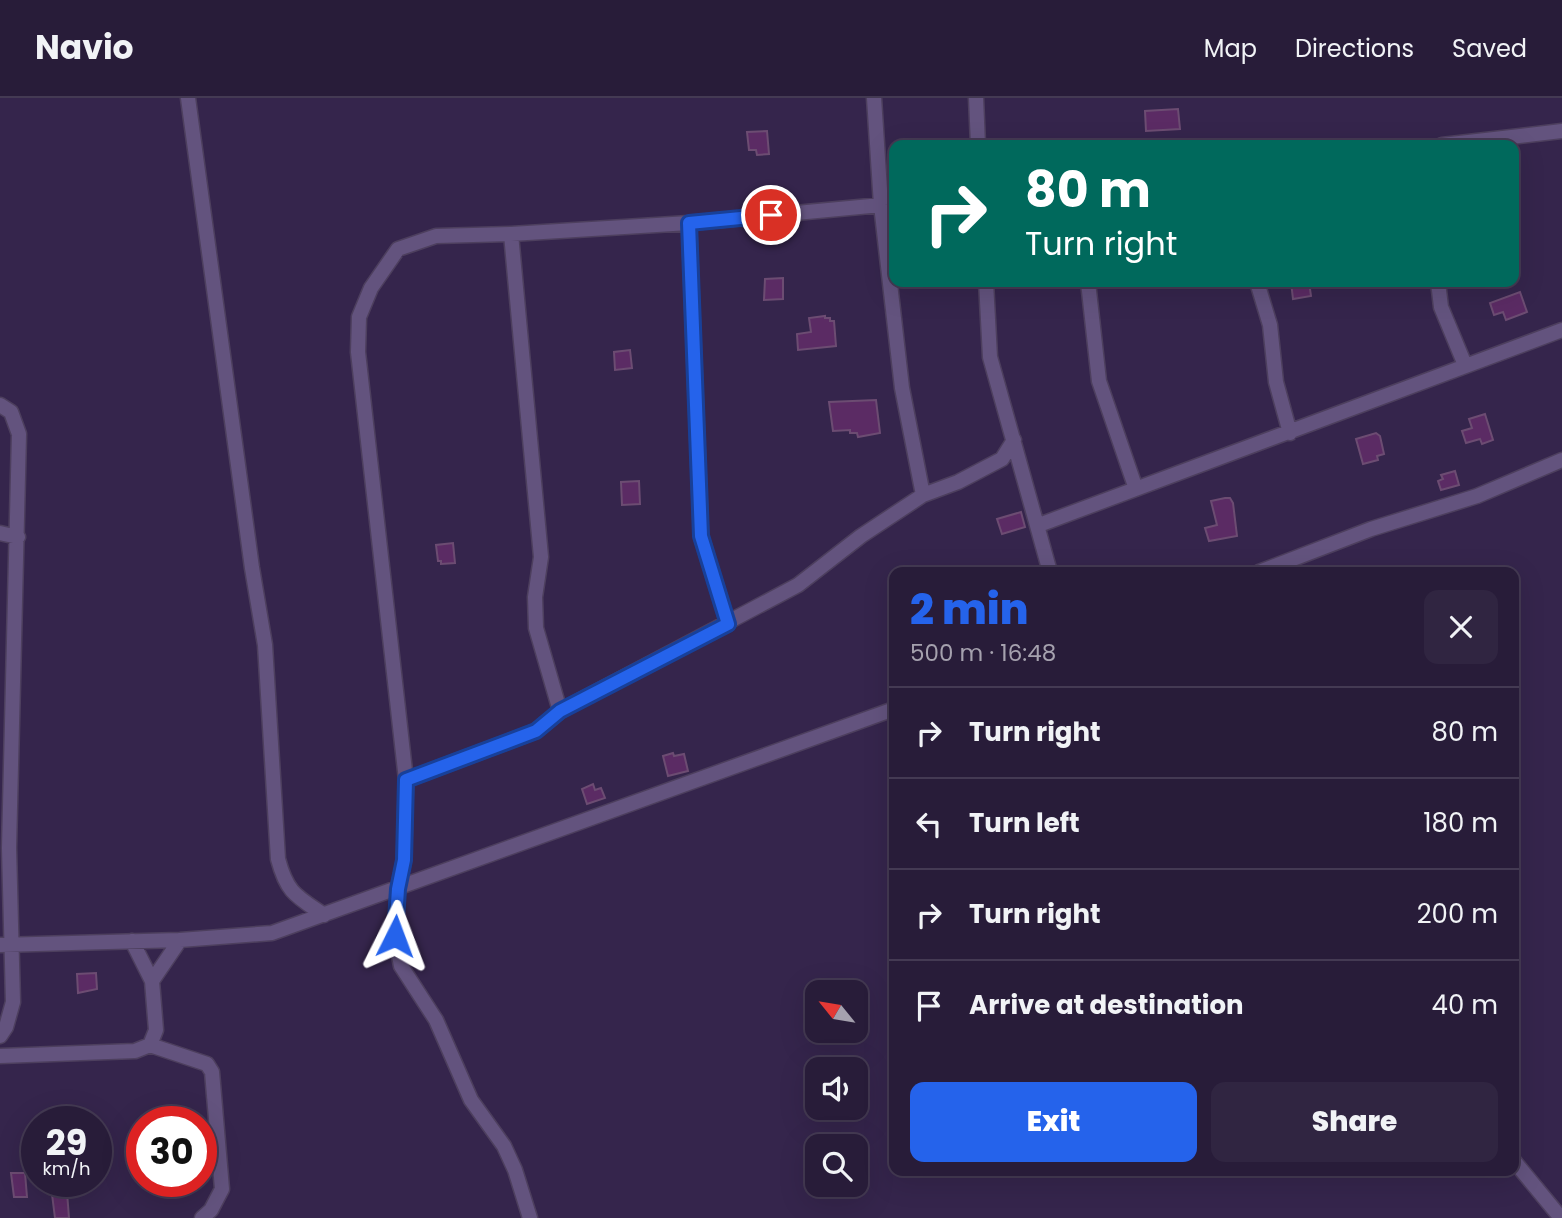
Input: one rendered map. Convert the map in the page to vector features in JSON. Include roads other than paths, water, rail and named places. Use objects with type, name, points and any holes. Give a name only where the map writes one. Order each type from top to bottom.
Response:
[{"type":"street","points":[[188,98],[240,485],[265,645],[278,859],[283,877],[293,894],[324,915]]},
{"type":"street","points":[[874,98],[889,275]]},
{"type":"street","points":[[975,98],[978,140]]},
{"type":"street","points":[[1484,140],[1562,131]]},
{"type":"street","points":[[530,1218],[515,1170],[503,1146],[471,1100],[436,1020],[401,966],[395,936],[398,889],[404,860],[406,780],[358,352],[359,317],[371,288],[398,249],[436,236],[689,223],[881,205]]},
{"type":"street","points":[[689,223],[701,536],[728,624]]},
{"type":"street","points":[[511,234],[541,557],[535,597],[536,628],[560,711]]},
{"type":"street","points":[[890,287],[902,388],[923,495]]},
{"type":"street","points":[[986,287],[990,357],[1049,567]]},
{"type":"street","points":[[1089,287],[1099,381],[1136,489]]},
{"type":"street","points":[[1259,287],[1270,325],[1276,382],[1290,433]]},
{"type":"street","points":[[1438,287],[1441,307],[1465,365]]},
{"type":"street","points":[[1039,525],[1562,330]]},
{"type":"street","points":[[0,405],[11,412],[19,435],[18,537],[5,848],[5,944],[13,1002],[6,1027],[0,1036]]},
{"type":"street","points":[[406,780],[536,731],[560,711],[798,585],[861,536],[923,495],[982,471],[1002,459],[1014,440]]},
{"type":"street","points":[[1272,567],[1371,529],[1477,496],[1562,460]]},
{"type":"street","points":[[0,533],[18,537]]},
{"type":"street","points":[[5,944],[180,940],[272,933],[889,711]]},
{"type":"street","points":[[152,981],[180,940]]},
{"type":"street","points":[[132,941],[152,981],[156,1030],[150,1045]]},
{"type":"street","points":[[0,1056],[135,1051],[150,1045],[207,1064],[212,1072],[222,1189],[211,1210],[202,1218]]},
{"type":"street","points":[[1519,1167],[1561,1218]]}]
